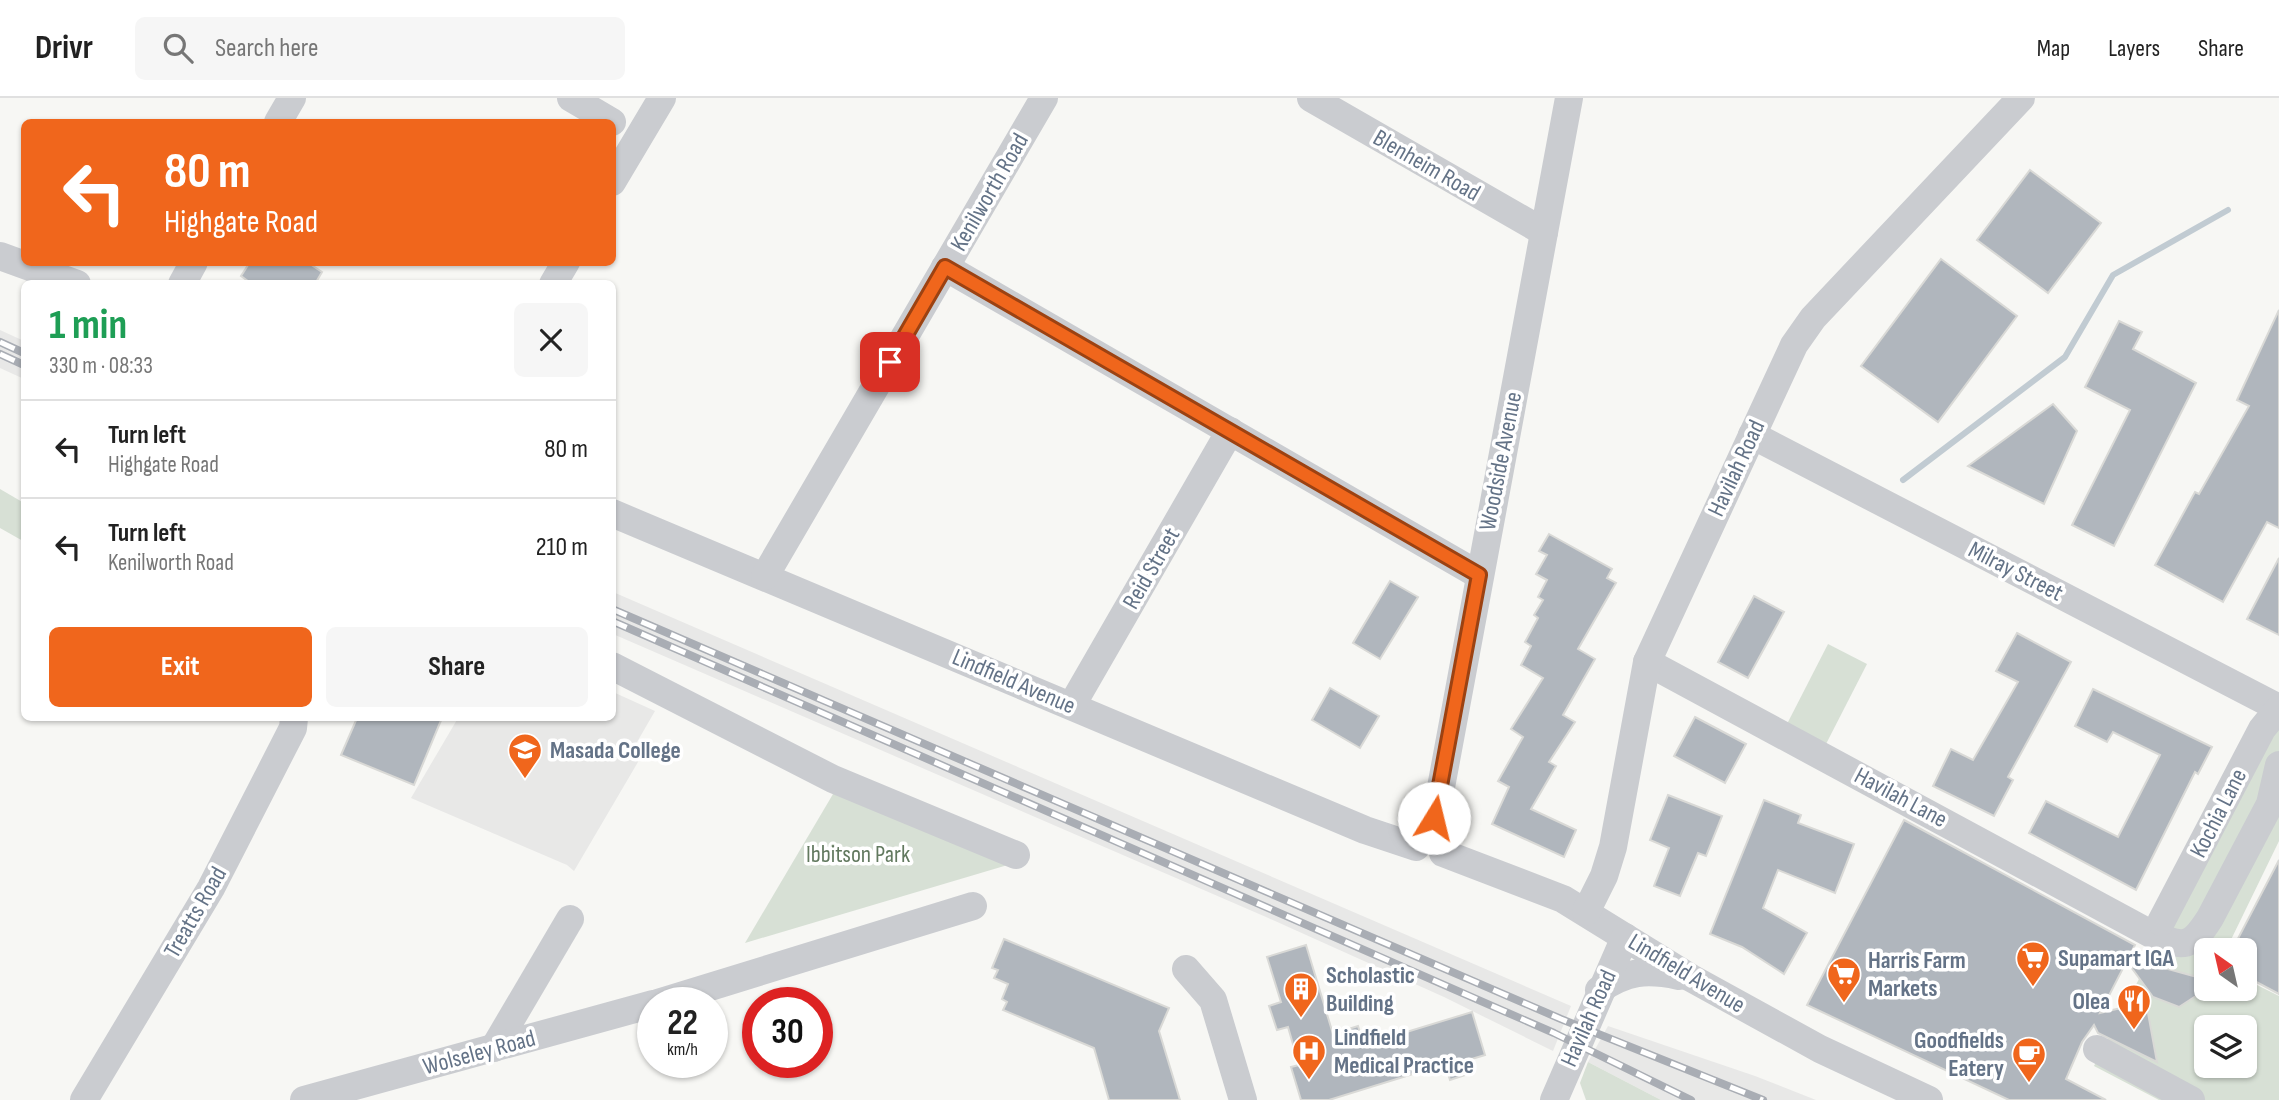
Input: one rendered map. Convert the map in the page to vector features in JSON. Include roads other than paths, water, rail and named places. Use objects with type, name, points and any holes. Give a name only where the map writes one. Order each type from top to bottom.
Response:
[{"type":"street","points":[[280,119],[292,98]]},
{"type":"street","points":[[571,98],[605,119]]},
{"type":"street","points":[[616,175],[662,98]]},
{"type":"street","name":"Kenilworth Road","points":[[765,576],[1044,98]]},
{"type":"street","name":"Blenheim Road","points":[[1311,98],[1544,232]]},
{"type":"street","name":"Woodside Avenue","points":[[1430,850],[1416,837],[1421,829],[1434,825],[1569,98]]},
{"type":"street","name":"Havilah Road","points":[[1586,912],[1604,876],[1613,847],[1647,662],[1794,345],[1812,318],[2021,98]]},
{"type":"street","points":[[616,125],[638,138]]},
{"type":"street","points":[[0,256],[21,264]]},
{"type":"street","points":[[28,266],[66,280]]},
{"type":"street","points":[[945,267],[1479,575]]},
{"type":"street","name":"Reid Street","points":[[1072,705],[1230,431]]},
{"type":"street","name":"Milray Street","points":[[1752,435],[2279,708]]},
{"type":"street","name":"Lindfield Avenue","points":[[616,515],[1365,830],[1541,889],[1586,912],[1691,978],[1821,1049],[1929,1100]]},
{"type":"street","name":"Havilah Lane","points":[[1647,662],[2157,928],[2176,944],[2187,943],[2199,936],[2270,804],[2277,770]]},
{"type":"street","points":[[616,668],[834,779],[1016,855]]},
{"type":"street","name":"Kochia Lane","points":[[2157,928],[2262,729],[2279,708]]},
{"type":"street","name":"Treatts Road","points":[[84,1100],[211,888],[293,728],[294,721]]},
{"type":"street","points":[[2277,770],[2260,790],[2196,899],[2269,749],[2279,743]]},
{"type":"street","points":[[710,987],[973,906]]},
{"type":"street","points":[[494,1048],[570,919]]},
{"type":"street","name":"Havilah Road","points":[[1554,1100],[1599,990],[1625,937]]},
{"type":"street","points":[[1186,969],[1213,1000],[1242,1100]]},
{"type":"street","points":[[1599,990],[1631,972],[1659,972],[1691,978]]},
{"type":"street","name":"Wolseley Road","points":[[304,1100],[637,1008]]},
{"type":"street","points":[[2097,1049],[2190,1100]]},
{"type":"waterway","points":[[1903,480],[2065,357],[2113,275],[2228,210]]},
{"type":"railway","points":[[0,342],[21,352]]},
{"type":"railway","points":[[0,354],[21,364]]},
{"type":"railway","points":[[616,611],[1561,1019],[1763,1100]]},
{"type":"railway","points":[[616,623],[1554,1033],[1691,1100]]},
{"type":"place","name":"Masada College","points":[[525,780]]},
{"type":"place","name":"Supamart IGA","points":[[2033,988]]},
{"type":"place","name":"Harris Farm Markets","points":[[1844,1004]]},
{"type":"place","name":"Scholastic Building","points":[[1301,1019]]},
{"type":"place","name":"Olea","points":[[2134,1031]]},
{"type":"place","name":"Lindfield Medical Practice","points":[[1309,1081]]},
{"type":"place","name":"Goodfields Eatery","points":[[2029,1084]]},
{"type":"park label","name":"Ibbitson Park","points":[[858,854]]}]
